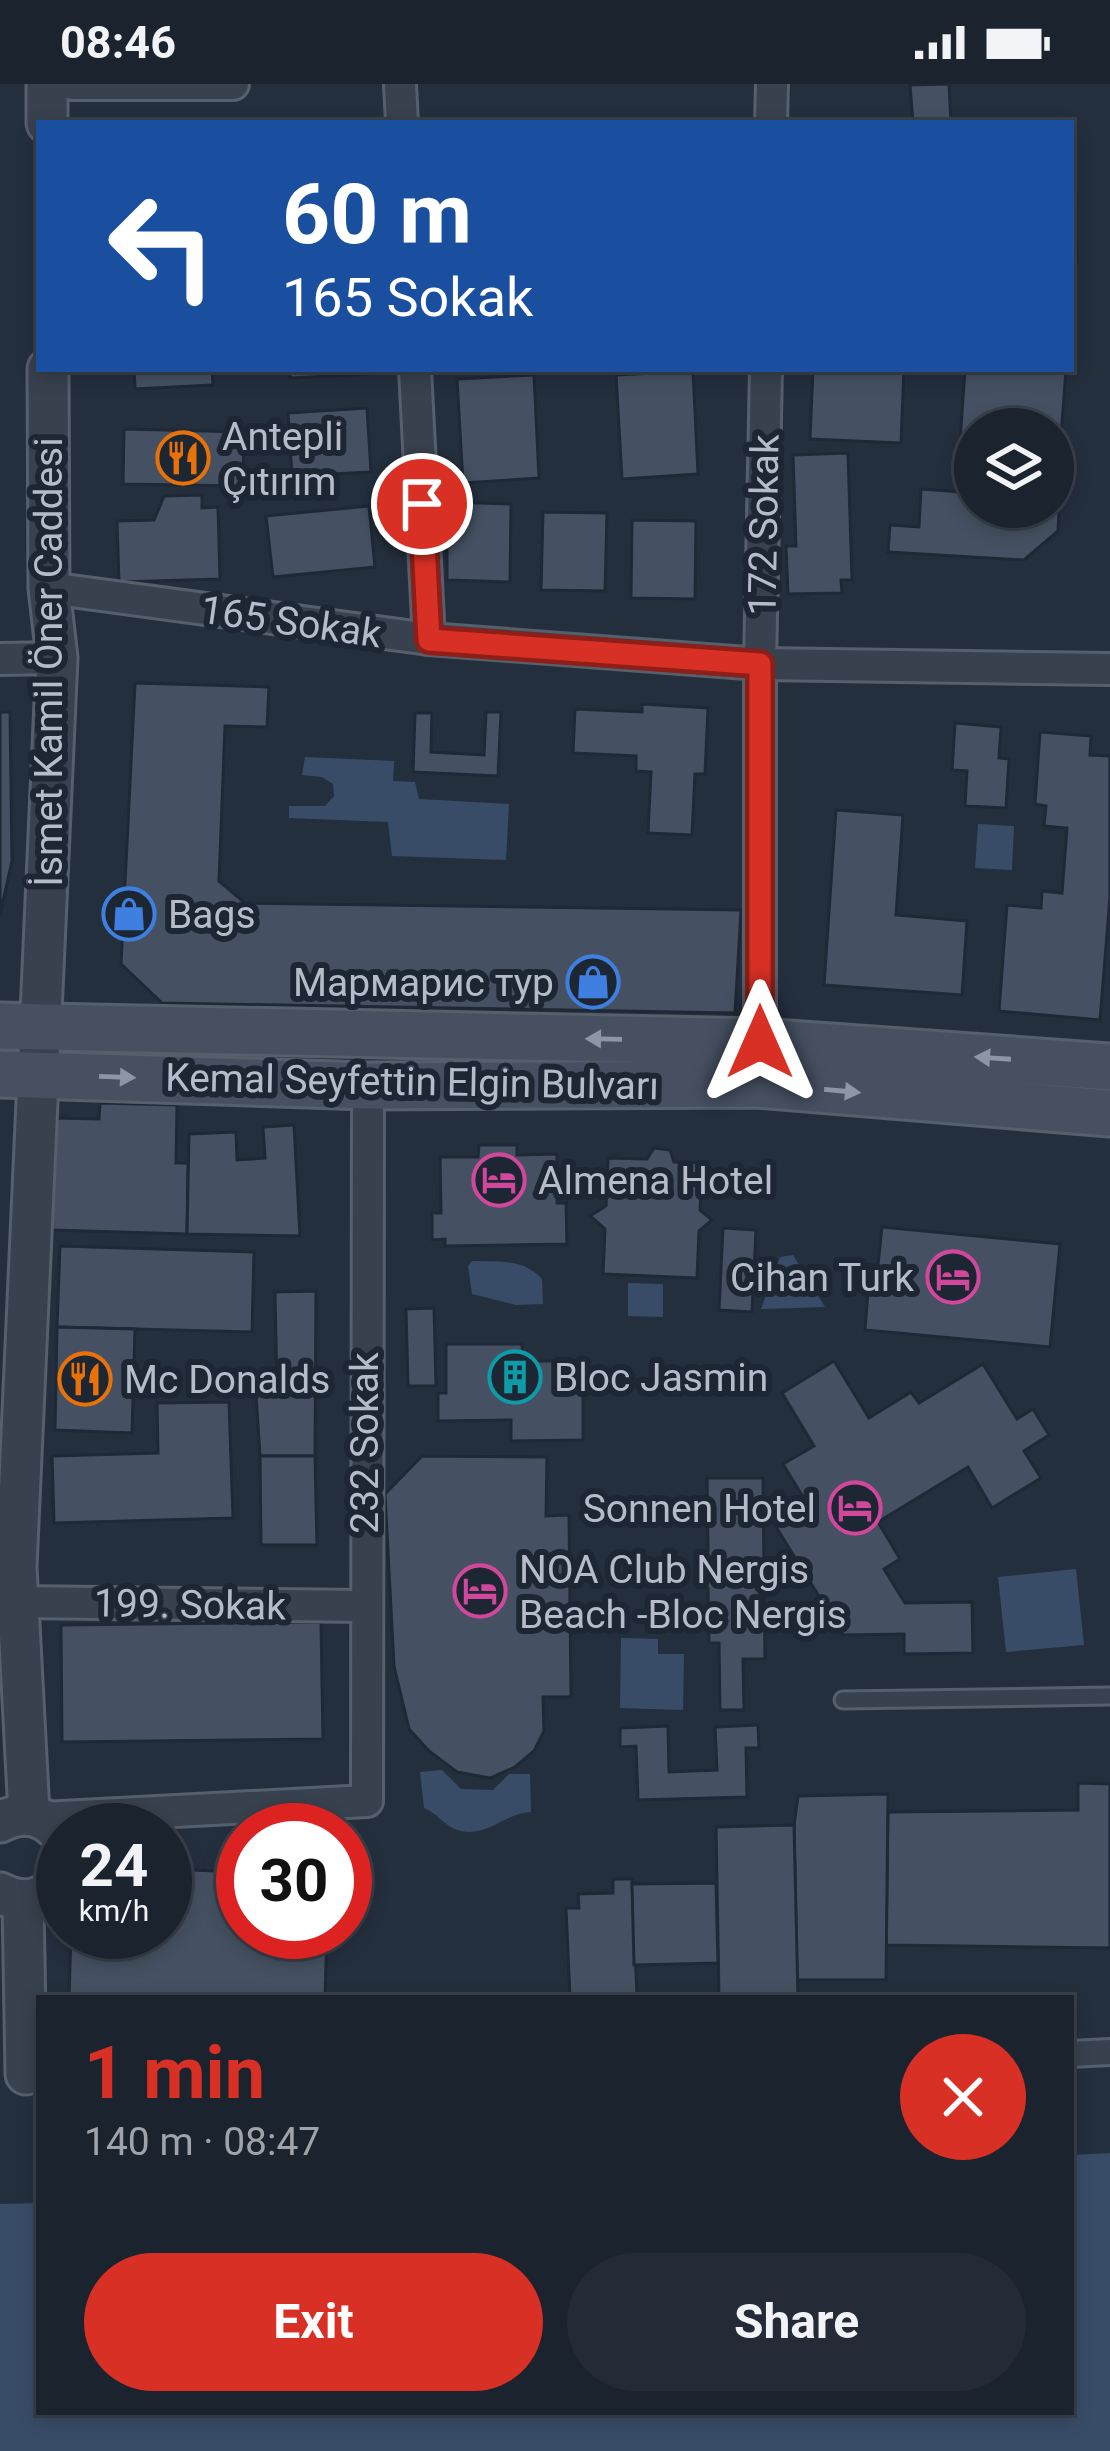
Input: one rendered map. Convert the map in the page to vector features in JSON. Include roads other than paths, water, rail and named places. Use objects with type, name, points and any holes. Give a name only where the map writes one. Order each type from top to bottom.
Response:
[{"type":"main road","points":[[19,1027],[760,1042],[1110,1067]]},
{"type":"main road","name":"Kemal Seyfettin Elgin Bulvarı","points":[[18,1074],[368,1086],[755,1084],[1110,1113]]},
{"type":"street","points":[[47,84],[47,120]]},
{"type":"street","points":[[72,84],[233,84]]},
{"type":"street","points":[[400,84],[402,120]]},
{"type":"street","points":[[771,120],[772,84]]},
{"type":"street","name":"İsmet Kamil Öner Caddesi","points":[[34,1823],[13,1748],[11,1579],[19,1027],[49,893],[57,658],[49,588],[48,372]]},
{"type":"street","points":[[415,372],[429,640]]},
{"type":"street","name":"172 Sokak","points":[[760,1042],[766,372]]},
{"type":"street","name":"165 Sokak","points":[[49,588],[429,640],[760,664],[1110,669]]},
{"type":"street","points":[[0,659],[57,658]]},
{"type":"street","name":"232 Sokak","points":[[34,1823],[367,1801],[368,1086]]},
{"type":"street","name":"199. Sokak","points":[[11,1579],[364,1606]]},
{"type":"street","points":[[11,1897],[22,2074]]},
{"type":"street","points":[[1074,2054],[1110,2052]]},
{"type":"lane","points":[[842,1700],[1110,1696]]},
{"type":"water","points":[[305,757],[394,761],[393,781],[415,782],[419,799],[509,804],[506,860],[392,856],[388,822],[289,818],[289,806],[325,806],[334,796],[333,784],[322,777],[302,775]]},
{"type":"water","points":[[978,824],[1014,826],[1012,870],[975,868]]},
{"type":"water","points":[[793,1255],[825,1307],[761,1309],[780,1257]]},
{"type":"water","points":[[472,1261],[527,1267],[542,1279],[543,1304],[516,1305],[472,1294],[468,1266]]},
{"type":"water","points":[[628,1283],[663,1284],[663,1317],[628,1316]]},
{"type":"water","points":[[1076,1569],[1084,1645],[1006,1652],[998,1577]]},
{"type":"water","points":[[621,1638],[658,1639],[658,1654],[684,1654],[683,1710],[620,1708]]},
{"type":"water","points":[[442,1770],[461,1789],[493,1790],[509,1774],[530,1774],[531,1812],[477,1831],[453,1828],[424,1808],[420,1772]]},
{"type":"water","points":[[1110,2153],[1110,2451],[0,2451],[0,2204],[36,2203],[36,2415],[1074,2415],[1074,2155]]},
{"type":"place","name":"Antepli Çıtırım","points":[[183,458]]},
{"type":"place","name":"Bags","points":[[129,914]]},
{"type":"place","name":"Мармарис тур","points":[[593,982]]},
{"type":"place","name":"Almena Hotel","points":[[499,1180]]},
{"type":"place","name":"Cihan Turk","points":[[953,1277]]},
{"type":"place","name":"Bloc Jasmin","points":[[515,1377]]},
{"type":"place","name":"Mc Donalds","points":[[85,1379]]},
{"type":"place","name":"Sonnen Hotel","points":[[855,1508]]},
{"type":"place","name":"NOA Club Nergis Beach -Bloc Nergis","points":[[480,1591]]}]
